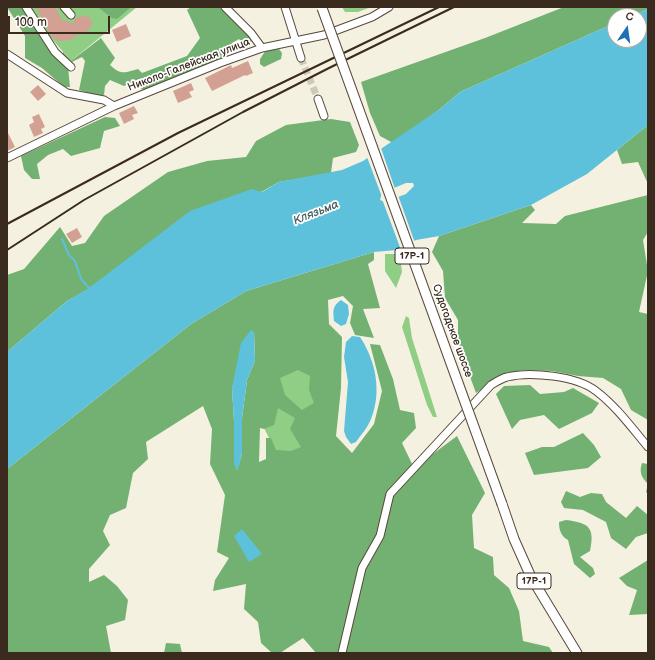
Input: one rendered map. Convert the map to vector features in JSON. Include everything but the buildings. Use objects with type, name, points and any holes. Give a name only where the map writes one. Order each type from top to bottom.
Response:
[{"type":"main road","name":"Судогодское шоссе","points":[[322,8],[514,539],[531,577],[577,653]]},
{"type":"street","points":[[26,7],[55,52],[71,67]]},
{"type":"street","points":[[64,7],[71,16]]},
{"type":"street","points":[[225,7],[251,32],[262,48]]},
{"type":"street","points":[[285,7],[301,58]]},
{"type":"street","name":"Николо-Галейская улица","points":[[7,158],[114,106],[220,63],[262,48],[324,35],[372,17],[387,8]]},
{"type":"street","points":[[7,54],[67,93],[104,100],[114,106]]},
{"type":"street","points":[[318,99],[324,116]]},
{"type":"street","points":[[342,653],[362,568],[380,536],[390,494],[491,385],[506,377],[524,374],[551,376],[577,381],[596,390],[611,404],[648,447]]},
{"type":"green space","points":[[7,7],[25,7],[68,67],[70,87],[64,87],[42,68],[25,58],[25,36]]},
{"type":"green space","points":[[31,7],[137,7],[71,61],[46,32]]},
{"type":"green space","points":[[87,7],[131,7],[117,19],[112,18],[99,8]]},
{"type":"green space","points":[[191,7],[220,7],[253,40],[245,46],[239,39],[232,43],[232,51],[216,61],[143,91],[139,85],[139,79],[124,86],[110,80],[105,86],[104,95],[95,95],[79,90],[85,61],[82,57],[70,63],[63,55],[63,52],[71,61],[101,38],[115,58],[110,65],[120,72],[138,69],[142,73],[187,56],[200,38],[187,10]]},
{"type":"green space","points":[[342,7],[371,7],[358,12],[345,12]]},
{"type":"green space","points":[[564,7],[648,7],[647,9],[647,8],[607,8],[607,27],[460,92],[440,109],[393,143],[380,136],[370,113],[361,82],[485,38]]},
{"type":"green space","points":[[279,49],[282,53],[281,59],[264,67],[260,64],[260,59],[266,50]]},
{"type":"green space","points":[[105,117],[115,118],[120,126],[104,131],[100,148],[71,156],[63,149],[48,155],[37,164],[40,179],[32,179],[24,170],[21,156]]},
{"type":"green space","points":[[331,119],[350,122],[359,145],[356,152],[333,158],[331,173],[279,182],[67,301],[7,352],[7,275],[24,269],[60,227],[72,246],[85,243],[104,216],[168,172],[207,161],[246,157],[256,141],[286,125]]},
{"type":"green space","points":[[648,125],[648,184],[638,162],[622,164],[617,150]]},
{"type":"green space","points":[[648,195],[648,232],[643,240],[648,271],[639,312],[648,314],[648,420],[631,410],[621,389],[603,378],[578,376],[552,371],[524,370],[506,373],[476,393],[458,344],[458,320],[445,298],[443,271],[432,252],[439,236],[531,205],[535,210],[522,223],[556,224],[565,216]]},
{"type":"green space","points":[[374,252],[374,260],[368,264],[380,308],[363,309],[374,338],[355,335],[350,323],[353,306],[343,296],[328,300],[329,324],[342,337],[341,388],[336,436],[352,453],[374,424],[382,391],[370,344],[380,345],[393,379],[400,410],[414,413],[416,428],[402,443],[414,468],[457,436],[485,493],[472,515],[474,548],[493,557],[494,575],[509,588],[519,611],[523,641],[549,647],[553,653],[316,653],[303,638],[280,653],[272,653],[261,643],[258,622],[244,609],[246,584],[213,591],[215,580],[229,558],[217,552],[225,495],[210,464],[212,429],[203,406],[146,442],[148,459],[133,473],[126,508],[110,515],[103,531],[110,545],[89,569],[89,582],[104,575],[117,586],[128,600],[125,620],[106,626],[111,653],[7,653],[7,469],[191,324],[246,291]],"holes":[[[254,332],[255,361],[247,380],[242,418],[242,454],[237,470],[232,388]],[[298,370],[310,376],[309,390],[314,403],[302,410],[285,395],[280,378]],[[278,408],[295,418],[290,429],[301,447],[291,451],[276,450],[271,438],[266,438],[266,459],[259,462],[260,428],[264,429],[274,425]]]},
{"type":"green space","points":[[385,254],[395,254],[400,257],[402,272],[396,288],[385,271]]},
{"type":"green space","points":[[406,316],[409,318],[412,338],[437,417],[433,417],[427,405],[402,327]]},
{"type":"green space","points":[[310,363],[333,436],[280,460],[262,424],[279,374]]},
{"type":"green space","points":[[530,385],[540,394],[564,392],[573,388],[599,403],[592,413],[559,429],[544,415],[520,420],[512,429],[496,394],[504,386]]},
{"type":"green space","points":[[583,433],[594,445],[601,457],[588,468],[534,475],[525,453],[542,447],[554,447]]},
{"type":"green space","points":[[642,463],[648,464],[648,484],[641,474]]},
{"type":"green space","points":[[566,491],[580,497],[591,493],[602,494],[606,502],[626,518],[637,506],[648,515],[648,533],[636,537],[626,549],[611,538],[606,522],[583,510],[564,508],[561,502]]},
{"type":"green space","points":[[566,520],[585,525],[591,531],[592,536],[590,551],[580,557],[593,568],[595,574],[590,578],[574,564],[568,540],[564,537],[559,528],[559,522]]},
{"type":"green space","points":[[648,560],[648,614],[629,615],[637,590],[627,586],[619,578]]},
{"type":"green space","points":[[166,643],[180,644],[182,653],[164,653]]},
{"type":"water","name":"Клязьма","points":[[648,9],[648,125],[587,174],[531,205],[439,236],[416,240],[397,250],[374,252],[246,291],[191,324],[7,469],[7,352],[67,301],[89,288],[190,211],[252,189],[262,192],[279,182],[342,170],[363,161],[440,109],[460,92],[607,27],[607,48],[647,48]],"holes":[[[406,183],[413,183],[414,186],[406,194],[385,202],[380,200],[382,193]]]},
{"type":"water","points":[[341,300],[348,305],[349,314],[346,324],[341,326],[334,321],[333,312],[336,304]]},
{"type":"water","points":[[251,330],[254,332],[255,361],[247,380],[242,418],[242,454],[237,471],[234,464],[232,388],[241,343]]},
{"type":"water","points":[[352,336],[360,337],[366,346],[376,377],[377,388],[374,409],[370,422],[356,442],[351,444],[344,431],[348,382],[344,357],[346,342]]},
{"type":"water","points":[[242,529],[262,554],[249,562],[234,536]]},
{"type":"pier","points":[[381,148],[395,189],[383,194],[382,197],[367,157]]},
{"type":"pier","points":[[398,195],[415,243],[401,250],[382,199],[385,200]]},
{"type":"waterway","points":[[62,239],[69,255],[75,261],[81,279],[90,289]]},
{"type":"tunnel","points":[[301,58],[318,99]]},
{"type":"railway","points":[[7,224],[178,133],[439,7]]},
{"type":"railway","points":[[7,250],[84,200],[243,112],[454,7]]}]
